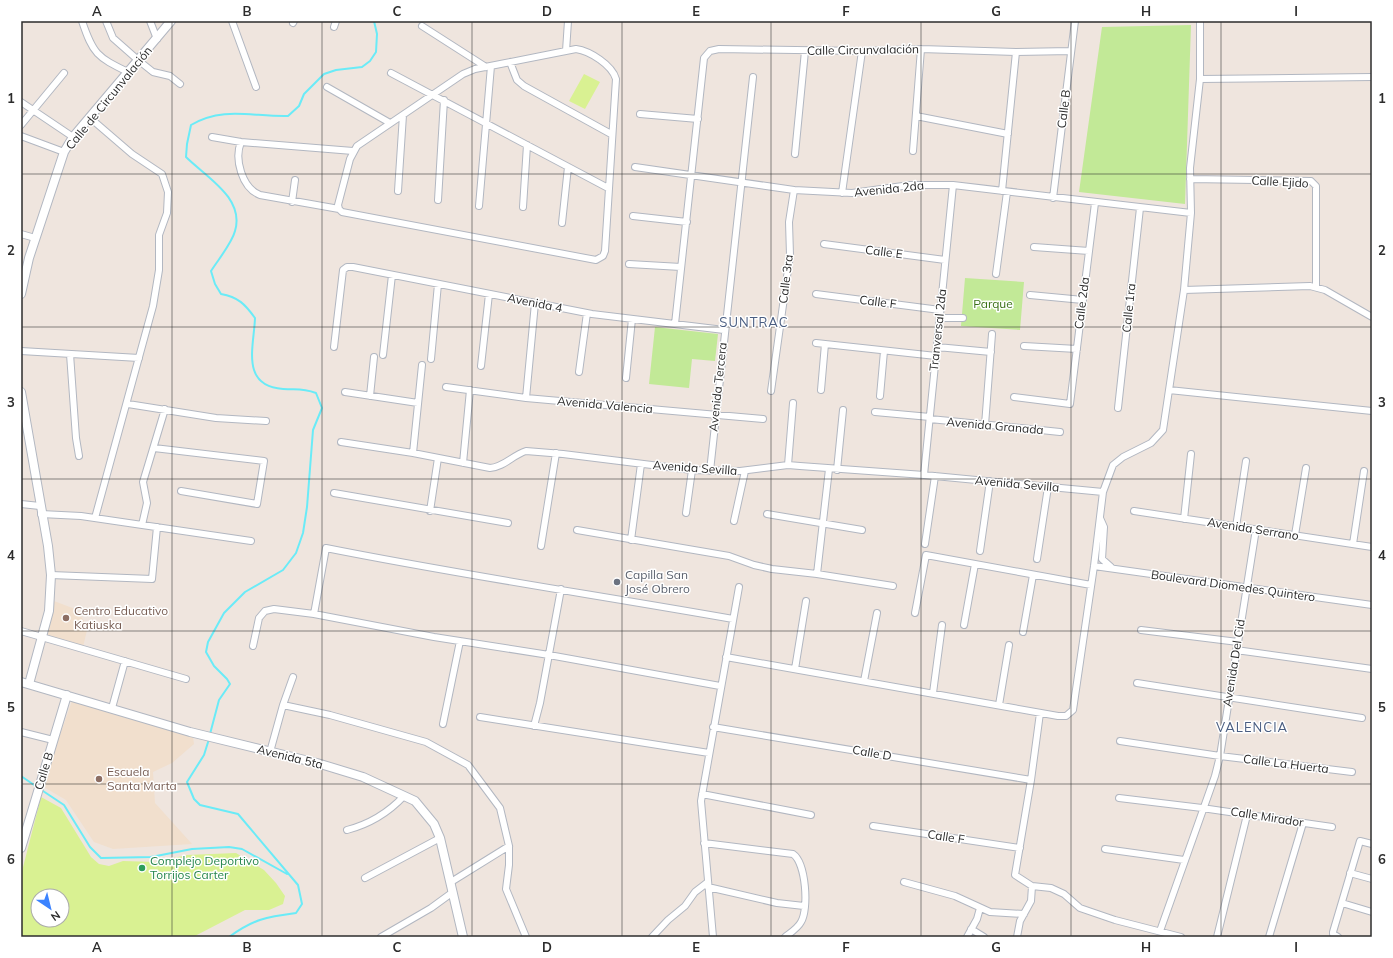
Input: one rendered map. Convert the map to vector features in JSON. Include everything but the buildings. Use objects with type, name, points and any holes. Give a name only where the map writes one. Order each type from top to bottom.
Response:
[{"type":"street","points":[[82,21],[90,42],[102,59],[128,72]]},
{"type":"street","points":[[106,21],[113,38],[138,60],[153,72],[170,76],[180,84]]},
{"type":"street","points":[[150,21],[157,39]]},
{"type":"street","name":"Calle de Circunvalación","points":[[21,294],[35,238],[64,152],[73,137],[171,21]]},
{"type":"street","points":[[232,21],[256,87]]},
{"type":"street","points":[[566,51],[568,21]]},
{"type":"street","name":"Calle B","points":[[1053,198],[1074,21]]},
{"type":"street","points":[[726,658],[933,693],[1040,713],[1066,716],[1073,710],[1103,492],[1113,465],[1123,457],[1151,443],[1163,430],[1184,290],[1191,213],[1190,179],[1200,79],[1200,21]]},
{"type":"street","points":[[422,26],[488,66]]},
{"type":"street","points":[[567,38],[576,49]]},
{"type":"street","points":[[241,142],[239,147],[239,164],[251,190],[260,195],[292,202],[339,209],[342,212],[596,260],[603,256],[605,251],[611,134],[616,79],[614,74],[589,53],[576,49],[488,66],[463,74],[357,146],[353,151],[348,167],[338,205],[339,209]]},
{"type":"street","name":"Calle Circunvalación","points":[[698,119],[704,58],[710,51],[719,49],[862,51],[921,49],[1016,52],[1071,51]]},
{"type":"street","points":[[913,151],[921,49]]},
{"type":"street","points":[[795,154],[805,50]]},
{"type":"street","points":[[842,194],[845,161],[856,105],[862,51]]},
{"type":"street","points":[[996,274],[1016,52]]},
{"type":"street","points":[[510,62],[517,80],[524,86],[611,134]]},
{"type":"street","points":[[479,206],[487,123],[488,66]]},
{"type":"street","points":[[21,125],[64,73]]},
{"type":"street","points":[[392,73],[608,188]]},
{"type":"street","name":"Avenida Tercera","points":[[710,471],[724,330],[753,77]]},
{"type":"street","points":[[1200,79],[1372,77]]},
{"type":"street","points":[[327,86],[390,123]]},
{"type":"street","points":[[438,200],[444,100]]},
{"type":"street","points":[[21,102],[73,137]]},
{"type":"street","points":[[640,114],[698,119],[675,324]]},
{"type":"street","points":[[398,191],[403,115]]},
{"type":"street","points":[[916,116],[1008,134]]},
{"type":"street","points":[[90,117],[132,154],[162,174],[168,192],[167,213],[159,236],[159,270],[153,306],[128,404],[95,518]]},
{"type":"street","points":[[21,136],[64,152]]},
{"type":"street","points":[[212,137],[241,142],[353,151]]},
{"type":"street","points":[[523,207],[527,145]]},
{"type":"street","points":[[562,223],[568,167]]},
{"type":"street","name":"Avenida 2da","points":[[635,167],[794,190],[842,194],[863,193],[910,185],[952,185],[1095,203],[1191,213]]},
{"type":"street","name":"Calle Ejido","points":[[1190,179],[1311,181],[1316,186],[1316,287]]},
{"type":"street","points":[[292,202],[295,180]]},
{"type":"street","name":"Tranversal 2da","points":[[924,475],[952,185]]},
{"type":"street","name":"Calle 3ra","points":[[771,392],[790,255],[789,222],[794,190]]},
{"type":"street","name":"Calle 2da","points":[[1014,397],[1070,404],[1095,203]]},
{"type":"street","name":"Calle 1ra","points":[[1118,408],[1140,208]]},
{"type":"street","points":[[633,216],[687,222]]},
{"type":"street","points":[[21,234],[35,238]]},
{"type":"street","name":"Calle E","points":[[824,244],[945,260]]},
{"type":"street","points":[[1034,247],[1089,251]]},
{"type":"street","points":[[629,264],[681,267]]},
{"type":"street","name":"Avenida 4","points":[[334,347],[343,270],[347,267],[587,313],[724,330]]},
{"type":"street","points":[[383,355],[392,275]]},
{"type":"street","points":[[431,359],[438,284]]},
{"type":"street","points":[[1184,290],[1310,286],[1325,290],[1372,318]]},
{"type":"street","points":[[481,366],[489,294]]},
{"type":"street","name":"Calle F","points":[[816,294],[940,310]]},
{"type":"street","points":[[1030,295],[1083,300]]},
{"type":"street","points":[[526,398],[535,303]]},
{"type":"street","points":[[579,372],[587,313]]},
{"type":"street","points":[[940,318],[963,318]]},
{"type":"street","points":[[626,378],[632,319]]},
{"type":"street","points":[[985,425],[992,334]]},
{"type":"street","points":[[816,343],[936,356]]},
{"type":"street","points":[[821,390],[825,344]]},
{"type":"street","points":[[1024,346],[1077,349]]},
{"type":"street","points":[[937,347],[991,352]]},
{"type":"street","points":[[880,396],[884,351]]},
{"type":"street","points":[[21,352],[139,358]]},
{"type":"street","points":[[70,354],[76,438],[79,456]]},
{"type":"street","points":[[370,396],[374,357]]},
{"type":"street","points":[[413,452],[422,364]]},
{"type":"street","name":"Avenida Valencia","points":[[446,387],[526,398],[763,419]]},
{"type":"street","points":[[463,463],[470,390]]},
{"type":"street","points":[[1169,390],[1372,411]]},
{"type":"street","points":[[21,392],[40,510],[48,546],[51,576],[49,611],[42,637],[25,683]]},
{"type":"street","points":[[346,392],[418,403]]},
{"type":"street","points":[[788,465],[794,403]]},
{"type":"street","points":[[128,404],[216,418],[266,421]]},
{"type":"street","points":[[142,525],[147,503],[143,482],[165,409]]},
{"type":"street","points":[[837,470],[843,410]]},
{"type":"street","name":"Avenida Granada","points":[[875,412],[1060,432]]},
{"type":"street","name":"Avenida Sevilla","points":[[341,442],[413,452],[463,463],[497,468],[520,453],[526,451],[556,453],[692,470],[745,471],[788,465],[837,470],[924,475],[1103,492]]},
{"type":"street","points":[[154,448],[264,461],[257,504],[181,492]]},
{"type":"street","points":[[541,546],[556,453]]},
{"type":"street","points":[[1184,519],[1191,454]]},
{"type":"street","points":[[430,511],[438,458]]},
{"type":"street","points":[[1236,526],[1246,461]]},
{"type":"street","points":[[631,540],[641,464]]},
{"type":"street","points":[[1295,535],[1306,468]]},
{"type":"street","points":[[817,574],[829,469]]},
{"type":"street","points":[[686,513],[692,470]]},
{"type":"street","points":[[734,521],[745,471]]},
{"type":"street","points":[[1353,544],[1364,471]]},
{"type":"street","points":[[925,544],[935,476]]},
{"type":"street","points":[[980,551],[990,481]]},
{"type":"street","points":[[1037,559],[1048,487]]},
{"type":"street","points":[[334,494],[508,523]]},
{"type":"street","points":[[21,504],[40,510],[251,541]]},
{"type":"street","name":"Avenida Serrano","points":[[1134,511],[1372,547]]},
{"type":"street","points":[[766,514],[862,530]]},
{"type":"street","points":[[1100,518],[1104,527],[1102,559],[1113,568]]},
{"type":"street","points":[[51,576],[152,579],[156,527]]},
{"type":"street","name":"Avenida Del Cid","points":[[1160,931],[1202,808],[1215,776],[1220,756],[1256,529]]},
{"type":"street","points":[[577,530],[729,556],[754,566],[893,586]]},
{"type":"street","points":[[314,614],[326,548],[450,572],[561,589],[733,619]]},
{"type":"street","points":[[916,613],[926,555],[1091,585]]},
{"type":"street","points":[[964,625],[975,564]]},
{"type":"street","name":"Boulevard Diomedes Quintero","points":[[1094,566],[1372,606]]},
{"type":"street","points":[[1023,632],[1033,574]]},
{"type":"street","points":[[713,937],[701,801],[720,686],[739,586]]},
{"type":"street","points":[[534,726],[540,703],[561,589]]},
{"type":"street","points":[[795,669],[806,601]]},
{"type":"street","points":[[253,646],[259,618],[265,611],[274,609],[314,614],[460,641],[549,654],[720,686]]},
{"type":"street","points":[[864,681],[877,613]]},
{"type":"street","points":[[933,693],[942,625]]},
{"type":"street","points":[[1142,630],[1238,642]]},
{"type":"street","points":[[21,631],[186,679]]},
{"type":"street","points":[[443,724],[460,641]]},
{"type":"street","points":[[999,705],[1008,645]]},
{"type":"street","points":[[1236,650],[1372,669]]},
{"type":"street","points":[[112,708],[125,661]]},
{"type":"street","points":[[270,752],[283,705],[293,678]]},
{"type":"street","name":"Avenida 5ta","points":[[25,683],[190,732],[317,763],[363,778],[415,801],[434,824],[440,838],[463,937]]},
{"type":"street","points":[[1137,683],[1362,718]]},
{"type":"street","name":"Calle B","points":[[21,848],[67,695]]},
{"type":"street","points":[[283,705],[330,715],[426,742],[468,765],[500,808],[508,846],[509,865],[506,889],[526,937]]},
{"type":"street","points":[[1040,713],[1031,780],[1015,875],[1032,886],[1051,888],[1064,894],[1080,908],[1181,937]]},
{"type":"street","points":[[480,717],[709,753]]},
{"type":"street","name":"Calle D","points":[[713,726],[1031,780]]},
{"type":"street","points":[[21,732],[53,740]]},
{"type":"street","name":"Calle La Huerta","points":[[1120,741],[1220,756],[1352,772]]},
{"type":"street","points":[[702,794],[811,815]]},
{"type":"street","points":[[347,830],[363,826],[380,817],[404,796]]},
{"type":"street","name":"Calle Mirador","points":[[1119,798],[1247,814],[1332,827]]},
{"type":"street","points":[[1217,937],[1247,814]]},
{"type":"street","points":[[1269,937],[1304,823]]},
{"type":"street","name":"Calle F","points":[[873,826],[1020,848]]},
{"type":"street","points":[[365,878],[440,838]]},
{"type":"street","points":[[1338,937],[1333,934],[1333,932],[1360,841],[1372,844]]},
{"type":"street","points":[[704,842],[793,854],[797,857],[802,868],[805,898],[802,922],[785,937]]},
{"type":"street","points":[[451,882],[508,846]]},
{"type":"street","points":[[1105,849],[1184,860]]},
{"type":"street","points":[[1350,873],[1372,879]]},
{"type":"street","points":[[904,882],[955,896],[980,908],[996,913],[1024,914]]},
{"type":"street","points":[[652,937],[668,920],[685,906],[695,892],[708,884],[777,903],[804,906]]},
{"type":"street","points":[[1018,937],[1020,921],[1031,901],[1032,886]]},
{"type":"street","points":[[381,937],[432,908],[453,892]]},
{"type":"street","points":[[1342,903],[1372,912]]},
{"type":"street","points":[[967,937],[977,919],[980,908]]},
{"type":"street","points":[[971,929],[984,937]]},
{"type":"shaded area","name":"Centro Educativo Katiuska","points":[[54,601],[75,609],[88,626],[83,647],[45,635]]},
{"type":"shaded area","name":"Escuela Santa Marta","points":[[72,701],[193,737],[194,744],[172,763],[153,772],[155,803],[192,844],[113,849],[94,842],[66,800],[42,786]]},
{"type":"green space","points":[[1191,25],[1185,204],[1079,192],[1102,27]]},
{"type":"green space","points":[[584,74],[600,82],[585,109],[569,101]]},
{"type":"green space","name":"Parque","points":[[965,278],[1024,282],[1020,330],[961,326]]},
{"type":"green space","points":[[655,327],[718,334],[715,361],[692,359],[689,388],[649,384]]},
{"type":"green space","name":"Complejo Deportivo Torrijos Carter","points":[[41,797],[61,808],[91,857],[99,864],[109,866],[123,861],[156,862],[187,855],[236,853],[264,870],[285,896],[283,904],[269,910],[245,910],[193,937],[21,937],[21,875]]},
{"type":"waterway","points":[[210,734],[219,700],[230,684],[214,666],[206,652],[208,642],[224,613],[245,592],[283,570],[296,553],[303,533],[307,507],[313,430],[322,408],[316,393],[311,391],[283,389],[269,386],[260,381],[255,373],[252,363],[255,318],[237,299],[221,294],[215,284],[211,271],[228,246],[235,231],[237,219],[234,208],[222,189],[186,157],[191,125],[203,119],[227,114],[288,116],[299,106],[304,94],[324,74],[336,70],[362,67],[370,61],[376,52],[377,34],[374,21]]},
{"type":"waterway","points":[[209,739],[204,755],[187,782],[194,799],[200,805],[238,814],[298,885],[302,904],[296,913],[261,920],[246,926],[229,937]]},
{"type":"waterway","points":[[21,776],[37,787]]},
{"type":"waterway","points":[[40,789],[64,805],[90,847],[101,858],[151,857],[192,849],[229,847],[242,849],[287,874]]},
{"type":"place","name":"Capilla San José Obrero","points":[[617,582]]},
{"type":"place","name":"Centro Educativo Katiuska","points":[[66,618]]},
{"type":"place","name":"Escuela Santa Marta","points":[[99,779]]},
{"type":"place","name":"Complejo Deportivo Torrijos Carter","points":[[142,868]]},
{"type":"district","name":"SUNTRAC","points":[[754,322]]},
{"type":"district","name":"VALENCIA","points":[[1252,727]]}]
